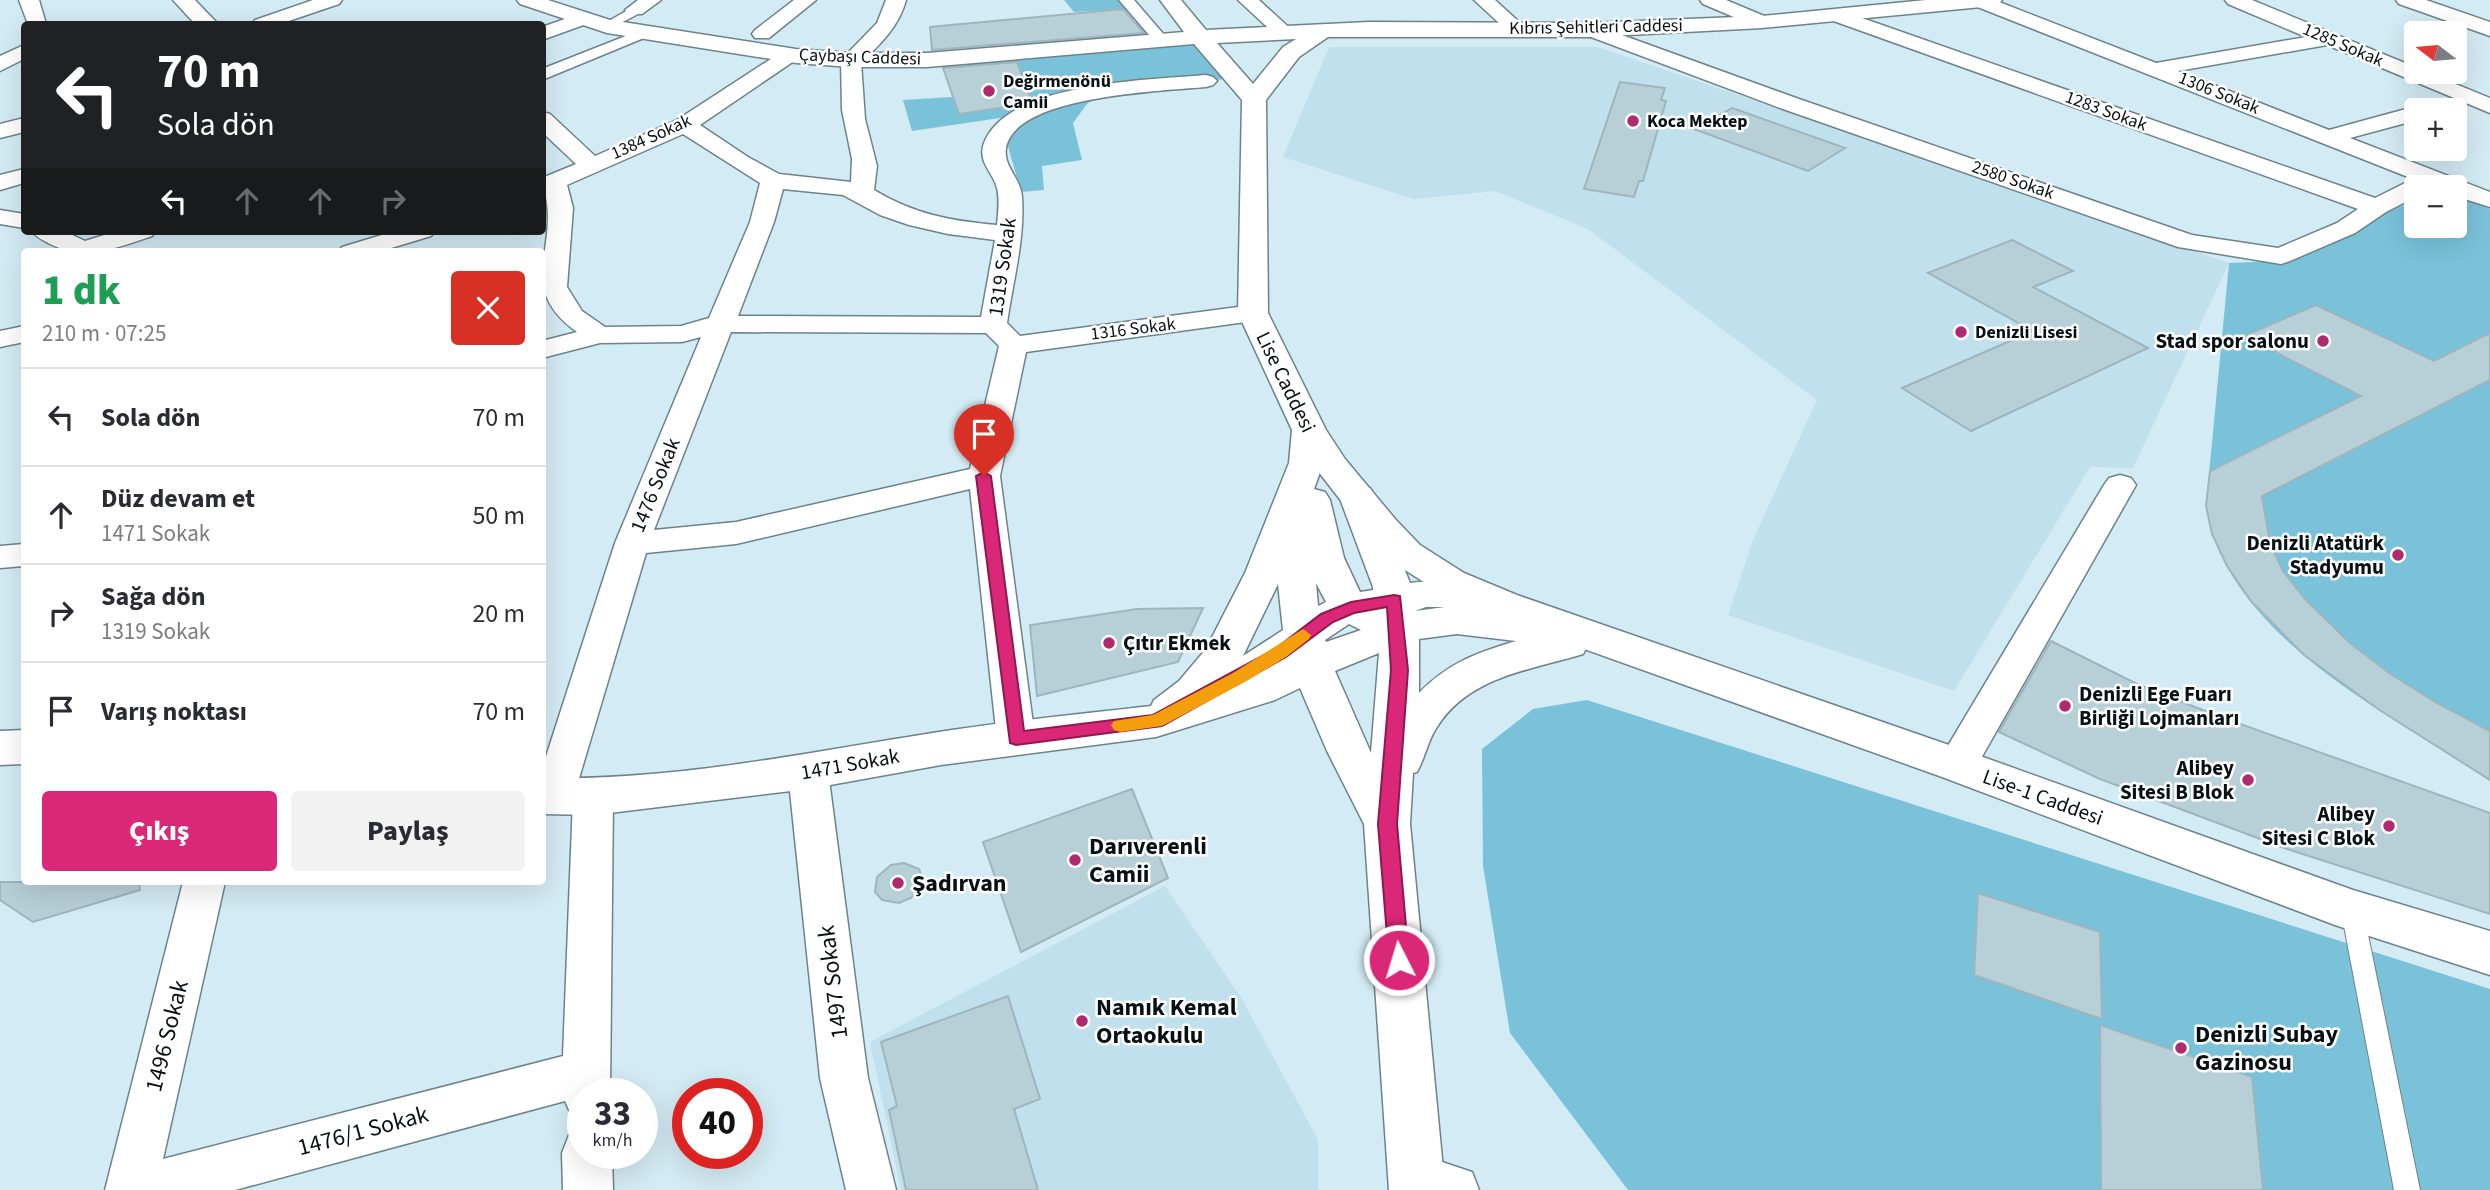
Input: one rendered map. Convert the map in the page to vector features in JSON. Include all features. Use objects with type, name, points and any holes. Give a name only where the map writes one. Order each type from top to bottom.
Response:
[{"type":"main road","points":[[183,0],[204,21]]},
{"type":"main road","name":"Çaybaşı Caddesi","points":[[527,0],[607,26],[790,55],[851,60],[927,60],[1199,37]]},
{"type":"main road","points":[[1170,0],[1254,99],[1291,52],[1323,31]]},
{"type":"main road","points":[[2406,0],[2490,29]]},
{"type":"main road","name":"Kıbrıs Şehitleri Caddesi","points":[[1199,37],[1323,31],[1590,30],[1762,22],[1987,1]]},
{"type":"main road","name":"Lise Caddesi","points":[[1254,99],[1253,313],[1303,464],[1333,467],[1383,529],[1424,567],[1451,582],[1503,604],[1598,637]]},
{"type":"main road","points":[[1303,464],[1319,535],[1332,577],[1351,607]]},
{"type":"main road","points":[[1303,464],[1301,621],[1308,650],[1335,728],[1389,807]]},
{"type":"main road","points":[[1156,721],[1194,692],[1222,657],[1264,573],[1303,464]]},
{"type":"main road","points":[[1357,496],[1400,613],[1400,670],[1389,807],[1430,1186]]},
{"type":"main road","points":[[1308,650],[1400,613],[1426,594],[1446,594],[1503,604]]},
{"type":"main road","points":[[1308,650],[1327,618],[1351,607],[1598,637]]},
{"type":"main road","points":[[1389,807],[1419,719],[1453,684],[1488,666],[1525,653],[1598,637]]},
{"type":"main road","name":"Lise-1 Caddesi","points":[[1598,637],[2352,910],[2490,953]]},
{"type":"main road","name":"1471 Sokak","points":[[563,796],[808,772],[941,748],[1156,721],[1261,689],[1308,650]]},
{"type":"main road","points":[[0,748],[21,747]]},
{"type":"street","points":[[29,0],[36,21]]},
{"type":"street","points":[[271,21],[332,0]]},
{"type":"street","points":[[743,48],[806,0]]},
{"type":"street","points":[[861,192],[867,170],[855,127],[851,60],[881,31],[894,13],[896,0]]},
{"type":"street","points":[[1126,0],[1161,40]]},
{"type":"street","points":[[1248,0],[1284,33]]},
{"type":"street","points":[[1483,0],[1518,30]]},
{"type":"street","points":[[1710,0],[1762,22]]},
{"type":"street","points":[[1857,0],[1887,12]]},
{"type":"street","name":"1285 Sokak","points":[[2235,0],[2480,102]]},
{"type":"street","name":"1306 Sokak","points":[[1987,1],[2421,175]]},
{"type":"street","points":[[607,26],[643,5]]},
{"type":"street","name":"1283 Sokak","points":[[1836,15],[2377,207]]},
{"type":"street","points":[[546,32],[582,19]]},
{"type":"street","name":"2580 Sokak","points":[[1590,30],[1790,104],[2187,242],[2281,256],[2346,228],[2404,193]]},
{"type":"street","points":[[546,73],[646,32]]},
{"type":"street","points":[[2157,69],[2328,39]]},
{"type":"street","points":[[0,65],[21,53]]},
{"type":"street","name":"1384 Sokak","points":[[548,185],[590,164],[685,125],[790,55]]},
{"type":"street","points":[[0,65],[21,63]]},
{"type":"street","name":"1319 Sokak","points":[[1016,739],[984,476],[1003,335],[1000,273],[1009,234],[1010,189],[994,165],[995,145],[999,132],[1019,114],[1056,100],[1116,90],[1206,81]]},
{"type":"street","points":[[2329,137],[2404,117]]},
{"type":"street","points":[[546,123],[590,164]]},
{"type":"street","points":[[685,125],[750,169],[773,180],[823,184],[861,192],[887,209],[923,221],[968,231],[1009,234]]},
{"type":"street","points":[[0,131],[21,126]]},
{"type":"street","points":[[0,181],[21,177]]},
{"type":"street","name":"1476 Sokak","points":[[586,1078],[563,796],[632,543],[762,222],[773,180]]},
{"type":"street","points":[[548,185],[561,208],[554,287],[572,316],[599,335]]},
{"type":"street","name":"1306 Sokak","points":[[2467,191],[2490,200]]},
{"type":"street","points":[[0,217],[21,220]]},
{"type":"street","points":[[53,235],[79,248]]},
{"type":"street","points":[[94,248],[131,235]]},
{"type":"street","points":[[365,248],[408,235]]},
{"type":"street","name":"1316 Sokak","points":[[719,324],[1003,335],[1253,313]]},
{"type":"street","points":[[546,349],[599,335],[682,334],[719,324]]},
{"type":"street","points":[[0,340],[21,335]]},
{"type":"street","points":[[632,543],[736,533],[984,476]]},
{"type":"street","points":[[1957,765],[2120,485]]},
{"type":"street","points":[[0,557],[21,555]]},
{"type":"street","name":"1497 Sokak","points":[[808,772],[844,1078],[871,1190]]},
{"type":"street","name":"1496 Sokak","points":[[130,1190],[203,885]]},
{"type":"street","name":"1476/1 Sokak","points":[[140,1190],[567,1088]]},
{"type":"street","points":[[587,1169],[588,1190]]},
{"type":"lane","points":[[2352,910],[2407,1190]]},
{"type":"shaded area","points":[[1064,0],[1118,0],[1126,9],[1074,12]]},
{"type":"shaded area","points":[[1199,37],[1234,78],[1102,93],[1087,104],[1073,123],[1082,160],[1042,166],[1044,190],[1021,192],[1000,118],[912,131],[903,100],[952,97],[959,114],[1032,103],[1022,77],[971,83],[965,57]]},
{"type":"shaded area","name":"Denizli Lisesi","points":[[1329,47],[1598,47],[2229,263],[2133,468],[2090,467],[1954,691],[1728,615],[1753,540],[1817,400],[1588,229],[1495,191],[1413,199],[1283,157]]},
{"type":"shaded area","points":[[2467,200],[2490,209],[2490,771],[2405,726],[2316,666],[2277,631],[2243,592],[2219,551],[2206,506],[2229,263],[2278,261],[2404,205],[2404,238],[2467,238]]},
{"type":"shaded area","points":[[1587,700],[2490,989],[2490,1190],[1628,1190],[1510,1033],[1483,866],[1482,749],[1533,709]]},
{"type":"shaded area","name":"Namık Kemal Ortaokulu","points":[[1165,886],[1242,999],[1318,1140],[1318,1190],[901,1190],[870,1042]]},
{"type":"building","points":[[1123,9],[1144,33],[932,50],[930,27]]},
{"type":"building","name":"Değirmenönü Camii","points":[[1017,62],[1031,100],[1020,105],[959,114],[943,68]]},
{"type":"building","points":[[1620,82],[1665,88],[1661,100],[1666,101],[1643,181],[1639,181],[1634,197],[1584,189]]},
{"type":"building","points":[[1732,108],[1845,148],[1808,171],[1694,129]]},
{"type":"building","points":[[2012,240],[2073,271],[2033,287],[2148,348],[1971,431],[1902,388],[2033,331],[1928,273]]},
{"type":"building","points":[[2316,305],[2434,361],[2490,333],[2490,380],[2262,496],[2270,544],[2283,571],[2305,599],[2350,643],[2389,673],[2435,702],[2490,731],[2490,780],[2378,709],[2304,655],[2251,601],[2227,566],[2212,534],[2206,506],[2210,471],[2361,396],[2244,336]]},
{"type":"building","name":"Çıtır Ekmek","points":[[1203,608],[1178,662],[1037,696],[1030,625],[1137,609]]},
{"type":"building","points":[[2051,641],[2139,685],[2218,716],[2490,813],[2490,914],[2287,849],[2100,779],[1999,732]]},
{"type":"building","name":"Darıverenli Camii","points":[[1132,789],[1168,878],[1021,952],[983,842]]},
{"type":"building","name":"Şadırvan","points":[[904,863],[919,869],[922,878],[920,889],[911,898],[899,903],[882,900],[875,892],[877,877],[891,865]]},
{"type":"building","points":[[0,882],[21,882],[21,885],[139,885],[140,890],[33,922],[0,900]]},
{"type":"building","points":[[1978,893],[2100,932],[2102,1019],[1974,975]]},
{"type":"building","points":[[1008,996],[1040,1099],[1014,1109],[1038,1190],[906,1190],[889,1110],[897,1106],[881,1042]]},
{"type":"building","points":[[2100,1025],[2252,1077],[2263,1190],[2101,1190]]},
{"type":"slow traffic","points":[[1120,725],[1156,721],[1239,678],[1280,653],[1303,635]]},
{"type":"place","name":"Değirmenönü Camii","points":[[989,91]]},
{"type":"place","name":"Koca Mektep","points":[[1633,121]]},
{"type":"place","name":"Denizli Lisesi","points":[[1961,332]]},
{"type":"place","name":"Stad spor salonu","points":[[2323,341]]},
{"type":"place","name":"Denizli Atatürk Stadyumu","points":[[2398,555]]},
{"type":"place","name":"Çıtır Ekmek","points":[[1109,643]]},
{"type":"place","name":"Denizli Ege Fuarı Birliği Lojmanları","points":[[2065,706]]},
{"type":"place","name":"Alibey Sitesi B Blok","points":[[2248,780]]},
{"type":"place","name":"Alibey Sitesi C Blok","points":[[2389,826]]},
{"type":"place","name":"Darıverenli Camii","points":[[1075,860]]},
{"type":"place","name":"Şadırvan","points":[[898,883]]},
{"type":"place","name":"Namık Kemal Ortaokulu","points":[[1082,1021]]},
{"type":"place","name":"Denizli Subay Gazinosu","points":[[2181,1048]]},
{"type":"route","points":[[984,476],[1010,708],[1016,739],[1156,721],[1239,678],[1280,653],[1327,618],[1351,607],[1394,600],[1400,670],[1387,824],[1399,960]]}]
